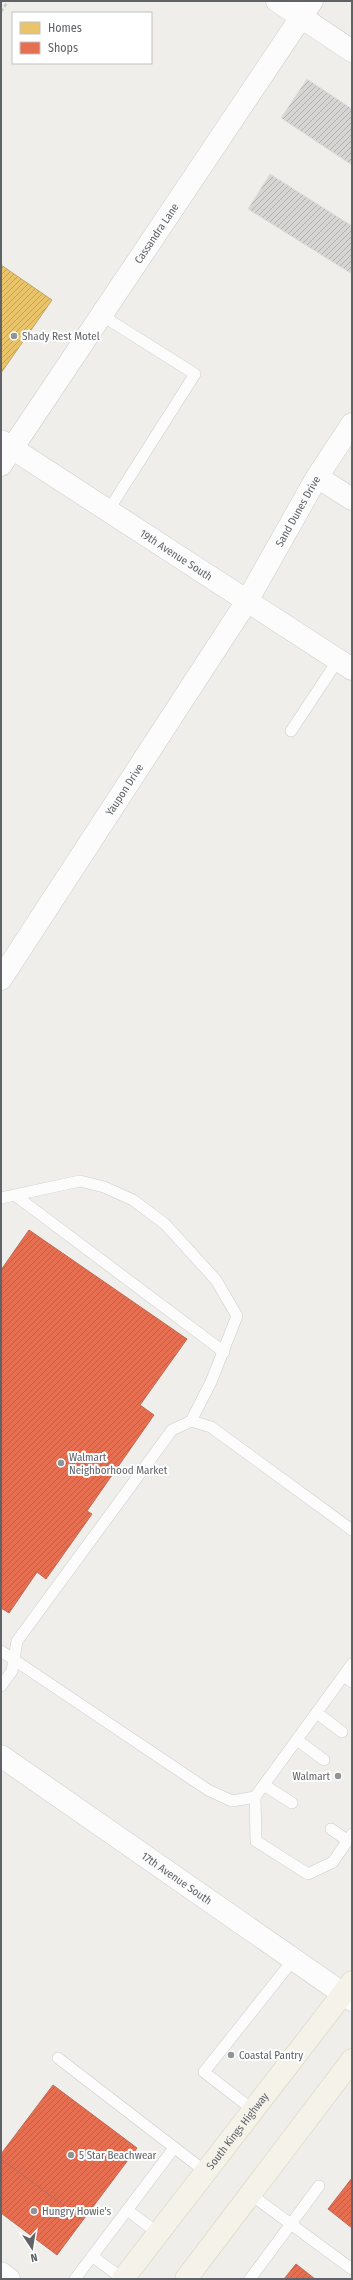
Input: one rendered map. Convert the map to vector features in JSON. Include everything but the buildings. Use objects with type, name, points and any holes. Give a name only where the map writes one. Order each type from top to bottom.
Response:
[{"type":"main road","name":"South Kings Highway","points":[[123,2279],[254,2110],[349,1992]]},
{"type":"main road","points":[[186,2279],[250,2194],[349,2071]]},
{"type":"street","points":[[276,1],[306,9],[352,51]]},
{"type":"street","name":"Cassandra Lane","points":[[5,451],[101,315],[306,9]]},
{"type":"street","name":"Sand Dunes Drive","points":[[247,601],[317,477],[352,424]]},
{"type":"street","name":"19th Avenue South","points":[[5,451],[108,511],[345,665]]},
{"type":"street","points":[[317,477],[352,499]]},
{"type":"street","name":"Yaupon Drive","points":[[1,979],[247,601]]},
{"type":"street","name":"17th Avenue South","points":[[1,1756],[293,1960],[349,1992]]},
{"type":"street","points":[[1,2273],[9,2279]]},
{"type":"lane","points":[[101,315],[195,374],[108,511]]},
{"type":"lane","points":[[291,731],[345,665]]},
{"type":"lane","points":[[1,1198],[16,1196],[80,1181],[104,1187],[133,1200],[165,1224],[216,1280],[237,1316],[224,1352],[192,1421],[172,1430],[17,1641],[12,1671],[1,1686]]},
{"type":"lane","points":[[16,1196],[224,1352]]},
{"type":"lane","points":[[192,1421],[211,1427],[352,1530]]},
{"type":"lane","points":[[1,1651],[208,1790],[232,1801],[255,1797]]},
{"type":"lane","points":[[331,1829],[350,1838],[333,1862],[308,1874],[256,1841],[255,1797],[317,1713],[348,1679],[352,1664]]},
{"type":"lane","points":[[317,1713],[342,1732]]},
{"type":"lane","points":[[297,1740],[324,1760]]},
{"type":"lane","points":[[264,1784],[292,1803]]},
{"type":"lane","points":[[254,2110],[204,2072],[293,1960]]},
{"type":"lane","points":[[58,2058],[206,2172]]},
{"type":"lane","points":[[74,2279],[174,2148]]},
{"type":"lane","points":[[250,2279],[319,2186]]},
{"type":"lane","points":[[250,2194],[352,2269]]},
{"type":"lane","points":[[127,2210],[158,2233]]},
{"type":"lane","points":[[92,2256],[123,2279]]},
{"type":"path","points":[[1,12],[8,1]]},
{"type":"place","name":"Shady Rest Motel","points":[[14,336]]},
{"type":"place","name":"Walmart Neighborhood Market","points":[[61,1463]]},
{"type":"place","name":"Walmart","points":[[338,1776]]},
{"type":"place","name":"Coastal Pantry","points":[[231,2055]]},
{"type":"place","name":"5 Star Beachwear","points":[[71,2155]]},
{"type":"place","name":"Hungry Howie's","points":[[34,2211]]}]
